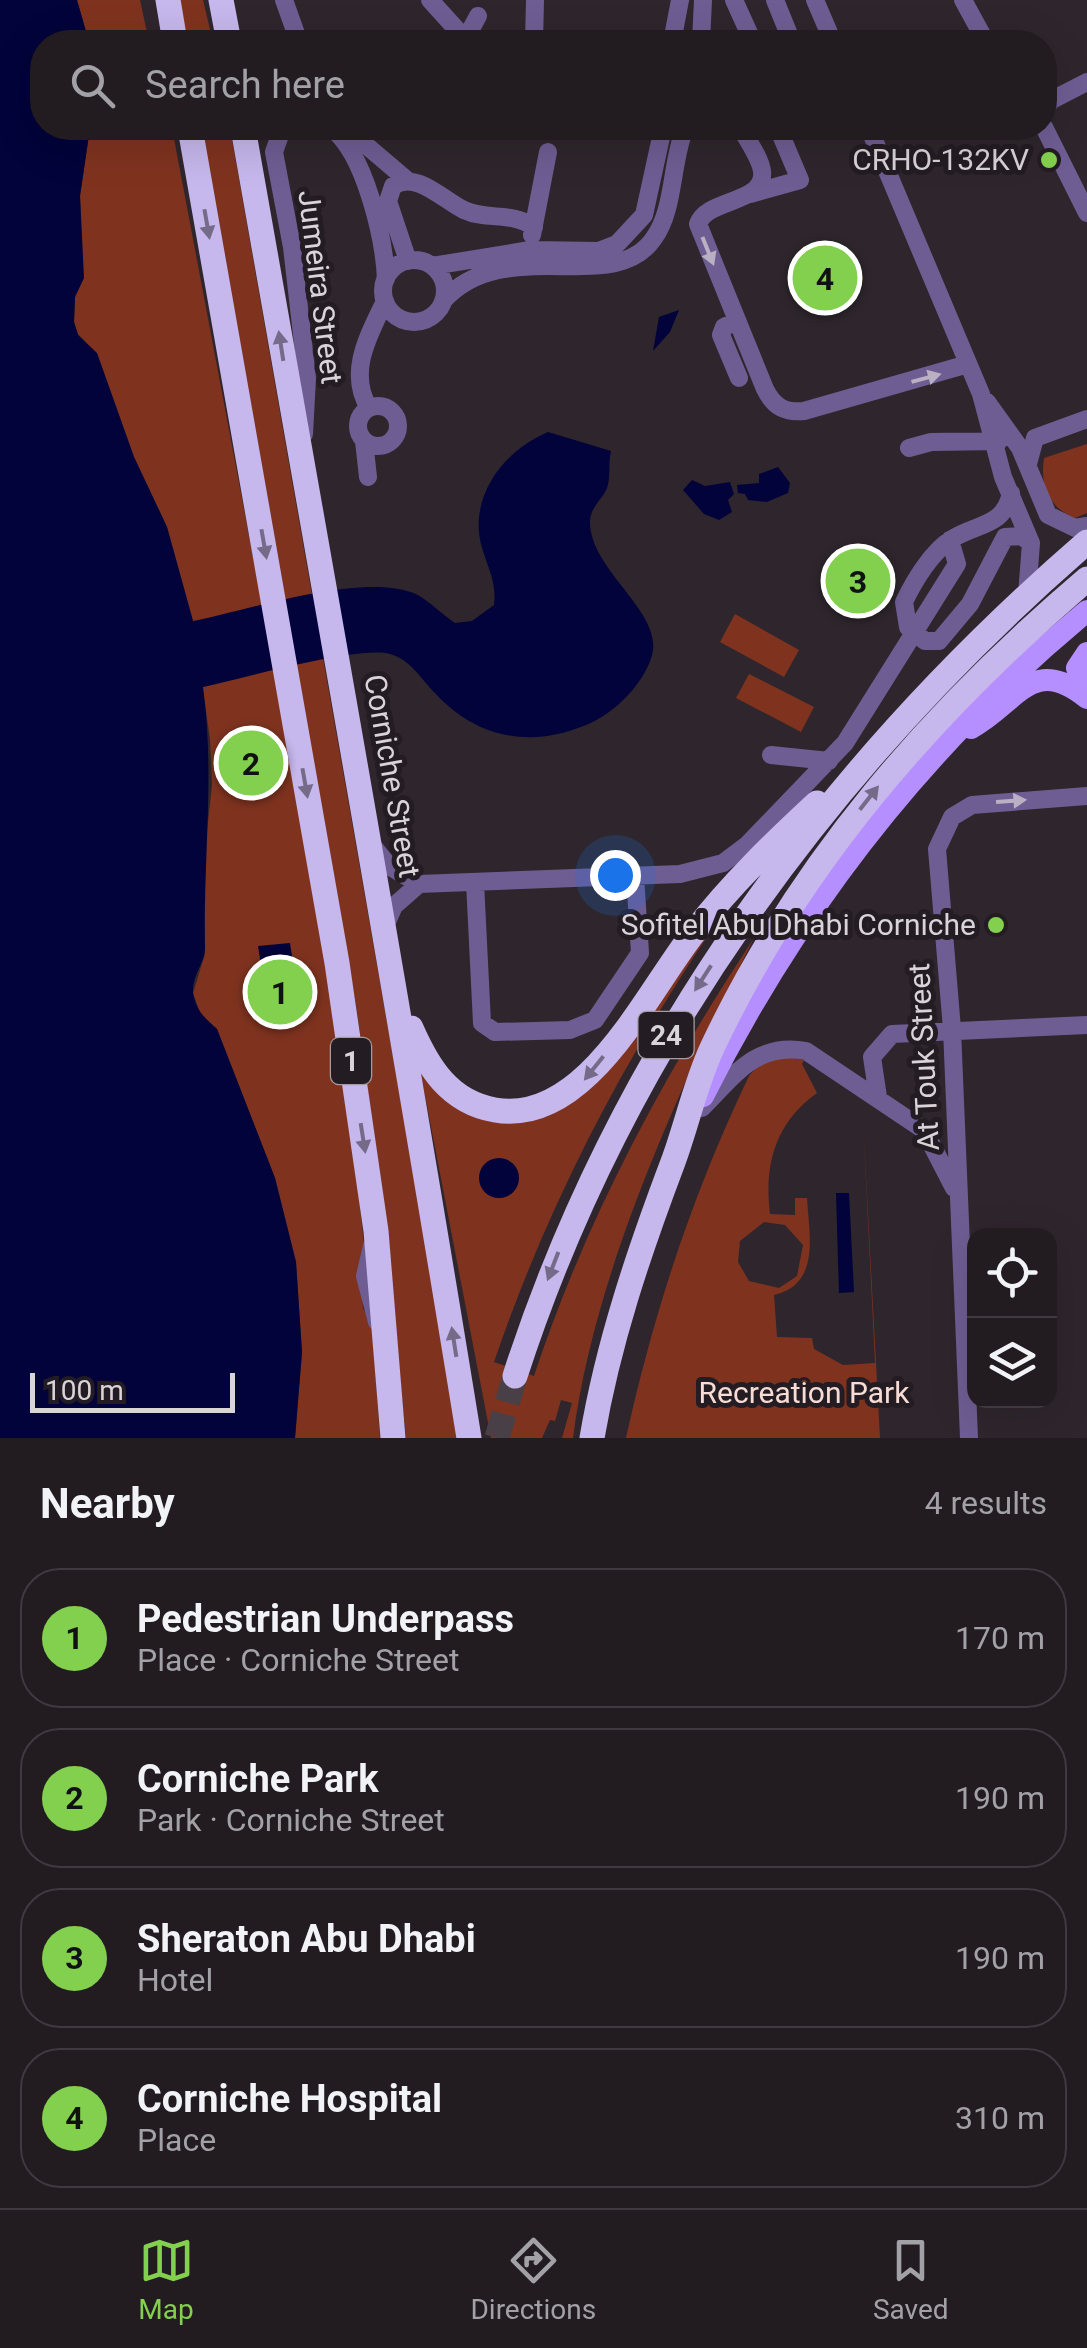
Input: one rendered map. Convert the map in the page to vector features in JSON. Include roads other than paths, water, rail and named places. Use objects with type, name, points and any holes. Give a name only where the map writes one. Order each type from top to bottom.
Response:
[{"type":"highway","points":[[168,0],[174,30]]},
{"type":"highway","points":[[221,0],[226,30]]},
{"type":"highway","name":"1","points":[[192,140],[337,963],[376,1231],[393,1438]]},
{"type":"highway","name":"Corniche Street","points":[[245,140],[299,459],[373,846],[469,1438]]},
{"type":"highway","name":"24","points":[[515,1376],[578,1205],[669,1030],[795,850],[890,735],[1026,595],[1087,542]]},
{"type":"highway","points":[[674,1158],[698,1082],[747,977],[825,856],[935,721],[1003,653],[1087,579]]},
{"type":"highway","points":[[398,999],[428,1064],[464,1100],[512,1112],[532,1110],[566,1096],[590,1075],[688,940],[745,873],[890,735]]},
{"type":"highway","name":"24","points":[[592,1438],[620,1315],[674,1158]]},
{"type":"main road","name":"24","points":[[674,1158],[758,995],[826,889],[945,740],[1087,611]]},
{"type":"main road","points":[[1087,654],[1077,668],[1087,688]]},
{"type":"main road","points":[[945,740],[978,724],[1023,688],[1043,678],[1064,680],[1087,698]]},
{"type":"street","points":[[284,0],[295,30]]},
{"type":"street","points":[[430,0],[457,30]]},
{"type":"street","points":[[534,30],[535,0]]},
{"type":"street","points":[[674,30],[680,0]]},
{"type":"street","points":[[702,30],[703,0]]},
{"type":"street","points":[[734,0],[748,30]]},
{"type":"street","points":[[775,0],[787,30]]},
{"type":"street","points":[[815,0],[828,30]]},
{"type":"street","points":[[963,0],[979,30]]},
{"type":"street","points":[[472,30],[478,16]]},
{"type":"street","points":[[1057,101],[1087,82]]},
{"type":"street","name":"Jumeira Street","points":[[278,140],[274,152],[292,247],[307,378],[299,459]]},
{"type":"street","name":"Jumeira Street","points":[[345,140],[378,225],[386,279]]},
{"type":"street","name":"Jumeira Street","points":[[357,140],[408,180],[470,212],[511,216],[534,227]]},
{"type":"street","points":[[408,261],[432,266],[530,250],[599,250],[626,239],[647,206],[661,140]]},
{"type":"street","points":[[388,306],[406,321],[423,320],[470,278],[503,268],[528,264],[607,266],[637,256],[661,227],[682,140]]},
{"type":"street","points":[[744,196],[758,186],[762,174],[746,140]]},
{"type":"street","points":[[783,140],[800,180],[708,210],[698,224],[768,397],[792,412],[968,364]]},
{"type":"street","points":[[874,140],[980,394],[992,440],[1032,542],[1026,595]]},
{"type":"street","points":[[1051,140],[1087,213]]},
{"type":"street","points":[[530,250],[548,152]]},
{"type":"street","points":[[408,180],[393,186],[388,202],[408,261]]},
{"type":"street","points":[[369,408],[359,378],[371,330],[388,306],[386,279],[408,261]]},
{"type":"street","points":[[432,266],[443,282],[443,301]]},
{"type":"street","points":[[737,321],[724,327],[721,335],[739,378]]},
{"type":"street","points":[[980,394],[1020,448],[1048,514],[1075,528],[1087,526]]},
{"type":"street","points":[[364,441],[386,445],[398,429],[390,410],[369,408]]},
{"type":"street","points":[[368,477],[358,420],[369,408]]},
{"type":"street","points":[[1027,470],[1029,448],[1036,438],[1087,419]]},
{"type":"street","points":[[910,448],[992,440],[1005,443],[1027,470]]},
{"type":"street","points":[[1011,493],[1008,506],[999,530],[970,604],[944,636],[932,643],[913,634],[905,619],[904,602],[950,540],[999,530],[1032,542]]},
{"type":"street","points":[[373,846],[389,866],[419,884],[695,873],[723,862],[747,844],[829,761],[876,699],[913,634]]},
{"type":"street","points":[[771,755],[829,761]]},
{"type":"street","name":"At Touk Street","points":[[969,1438],[952,1029],[937,849],[944,826],[972,805],[1087,796]]},
{"type":"street","points":[[475,882],[482,1023],[495,1032],[570,1030],[600,1014],[640,953],[635,876]]},
{"type":"street","points":[[385,926],[394,906],[419,884]]},
{"type":"street","points":[[878,1097],[872,1057],[884,1040],[902,1032],[1087,1025]]},
{"type":"street","points":[[692,1117],[756,1055],[770,1050],[806,1051],[924,1130],[958,1198]]},
{"type":"street","points":[[924,1130],[942,1121],[955,1096]]},
{"type":"tunnel","points":[[497,1438],[515,1376]]},
{"type":"place","name":"CRHO-132KV","points":[[1049,160]]},
{"type":"place","name":"Corniche Hospital","points":[[825,278]]},
{"type":"place","name":"Sheraton Abu Dhabi","points":[[858,581]]},
{"type":"place","name":"Corniche Park","points":[[251,763]]},
{"type":"place","name":"Sofitel Abu Dhabi Corniche","points":[[996,925]]},
{"type":"place","name":"Pedestrian Underpass","points":[[280,992]]},
{"type":"park label","name":"Recreation Park","points":[[804,1393]]}]
